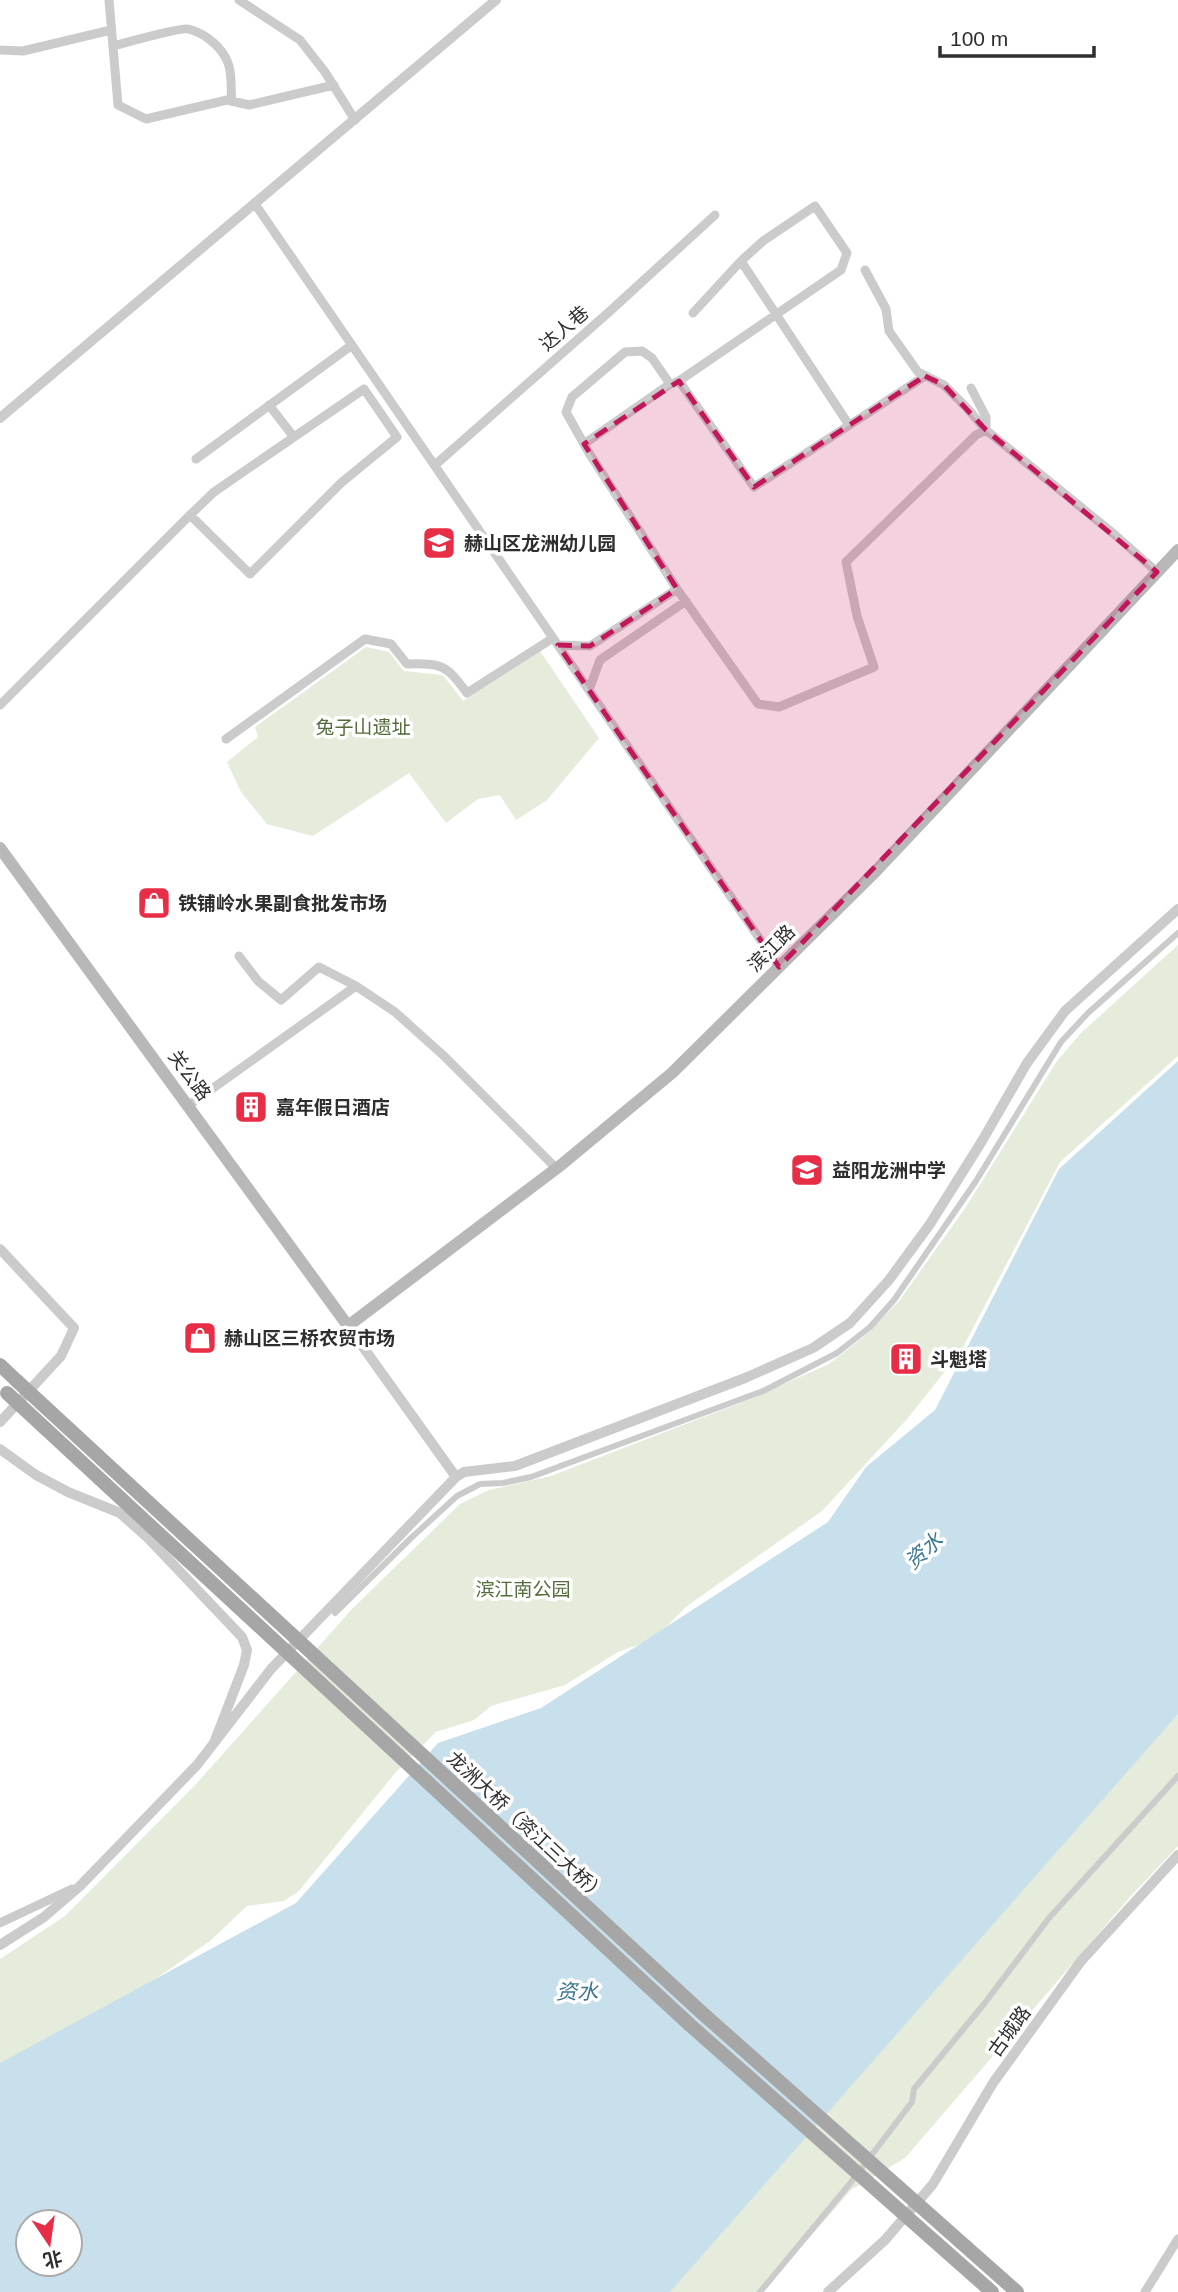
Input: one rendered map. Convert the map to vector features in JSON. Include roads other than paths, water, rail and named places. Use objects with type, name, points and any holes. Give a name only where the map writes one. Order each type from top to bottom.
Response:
[{"type":"main road","name":"滨江路","points":[[348,1326],[557,1169],[672,1073],[876,871],[1178,550]]},
{"type":"main road","name":"关公路","points":[[0,848],[348,1326]]},
{"type":"main road","name":"龙洲大桥（资江三大桥）","points":[[0,1364],[701,2012],[1017,2292]]},
{"type":"main road","name":"龙洲大桥（资江三大桥）","points":[[4,1389],[690,2025],[992,2292]]},
{"type":"street","points":[[109,0],[118,105],[146,119],[228,100],[249,105],[334,85]]},
{"type":"street","points":[[239,0],[300,40],[334,85],[355,120]]},
{"type":"street","points":[[0,418],[496,0]]},
{"type":"street","points":[[113,46],[186,28],[220,48],[228,62],[232,78],[232,101]]},
{"type":"street","points":[[0,50],[23,51],[111,30]]},
{"type":"street","points":[[256,204],[779,967]]},
{"type":"street","points":[[584,444],[841,270],[847,253],[815,206],[763,241],[693,313]]},
{"type":"street","name":"达人巷","points":[[435,465],[715,215]]},
{"type":"street","points":[[741,261],[849,425]]},
{"type":"street","points":[[865,270],[886,309],[890,331],[918,372],[944,385],[986,430],[1157,572]]},
{"type":"street","points":[[196,459],[352,345]]},
{"type":"street","points":[[925,376],[754,486],[675,382],[642,351],[625,352],[572,397],[566,412],[677,589],[758,704],[779,707],[873,667],[857,615],[846,562],[976,435],[986,430]]},
{"type":"street","points":[[971,388],[986,417],[986,430]]},
{"type":"street","points":[[0,705],[190,515],[214,492],[293,436],[364,389],[397,437],[341,483],[250,573],[190,515]]},
{"type":"street","points":[[269,405],[293,436]]},
{"type":"street","points":[[226,739],[365,639],[391,644],[407,664],[436,663],[452,674],[467,693],[556,642],[590,646],[677,589]]},
{"type":"street","points":[[589,690],[600,660],[686,601]]},
{"type":"street","points":[[0,1945],[44,1916],[80,1886],[197,1765],[271,1670],[456,1477],[464,1472],[515,1466],[745,1378],[813,1348],[850,1323],[889,1280],[930,1224],[1027,1062],[1065,1011],[1178,909]]},
{"type":"street","points":[[335,1613],[457,1496],[480,1485],[531,1477],[762,1391],[837,1353],[870,1327],[894,1300],[976,1181],[1061,1042],[1088,1013],[1178,933]]},
{"type":"street","points":[[239,956],[258,981],[281,1000],[319,967],[356,986],[395,1012],[444,1056],[557,1169]]},
{"type":"street","points":[[188,1106],[356,986]]},
{"type":"street","points":[[0,1249],[74,1328],[61,1356],[0,1422]]},
{"type":"street","points":[[348,1326],[456,1477]]},
{"type":"street","points":[[0,1449],[36,1475],[68,1492],[120,1513],[149,1539],[242,1637],[247,1650],[244,1665],[214,1743]]},
{"type":"street","points":[[760,2292],[848,2186],[912,2102],[914,2090],[1049,1918],[1178,1776]]},
{"type":"street","name":"古城路","points":[[828,2292],[885,2241],[933,2184],[993,2083],[1081,1961],[1178,1855]]},
{"type":"street","points":[[0,1923],[80,1886]]},
{"type":"street","points":[[1145,2292],[1178,2239]]},
{"type":"water","name":"资水","points":[[1178,1061],[1178,1714],[670,2292],[0,2292],[0,2063],[296,1903],[438,1743],[541,1708],[828,1522],[866,1467],[935,1410],[1059,1169]]},
{"type":"place","name":"赫山区龙洲幼儿园","points":[[439,543]]},
{"type":"place","name":"铁铺岭水果副食批发市场","points":[[154,903]]},
{"type":"place","name":"嘉年假日酒店","points":[[251,1107]]},
{"type":"place","name":"益阳龙洲中学","points":[[807,1170]]},
{"type":"place","name":"赫山区三桥农贸市场","points":[[200,1338]]},
{"type":"place","name":"斗魁塔","points":[[906,1359]]},
{"type":"park label","name":"兔子山遗址","points":[[363,727]]},
{"type":"park label","name":"滨江南公园","points":[[523,1589]]}]
